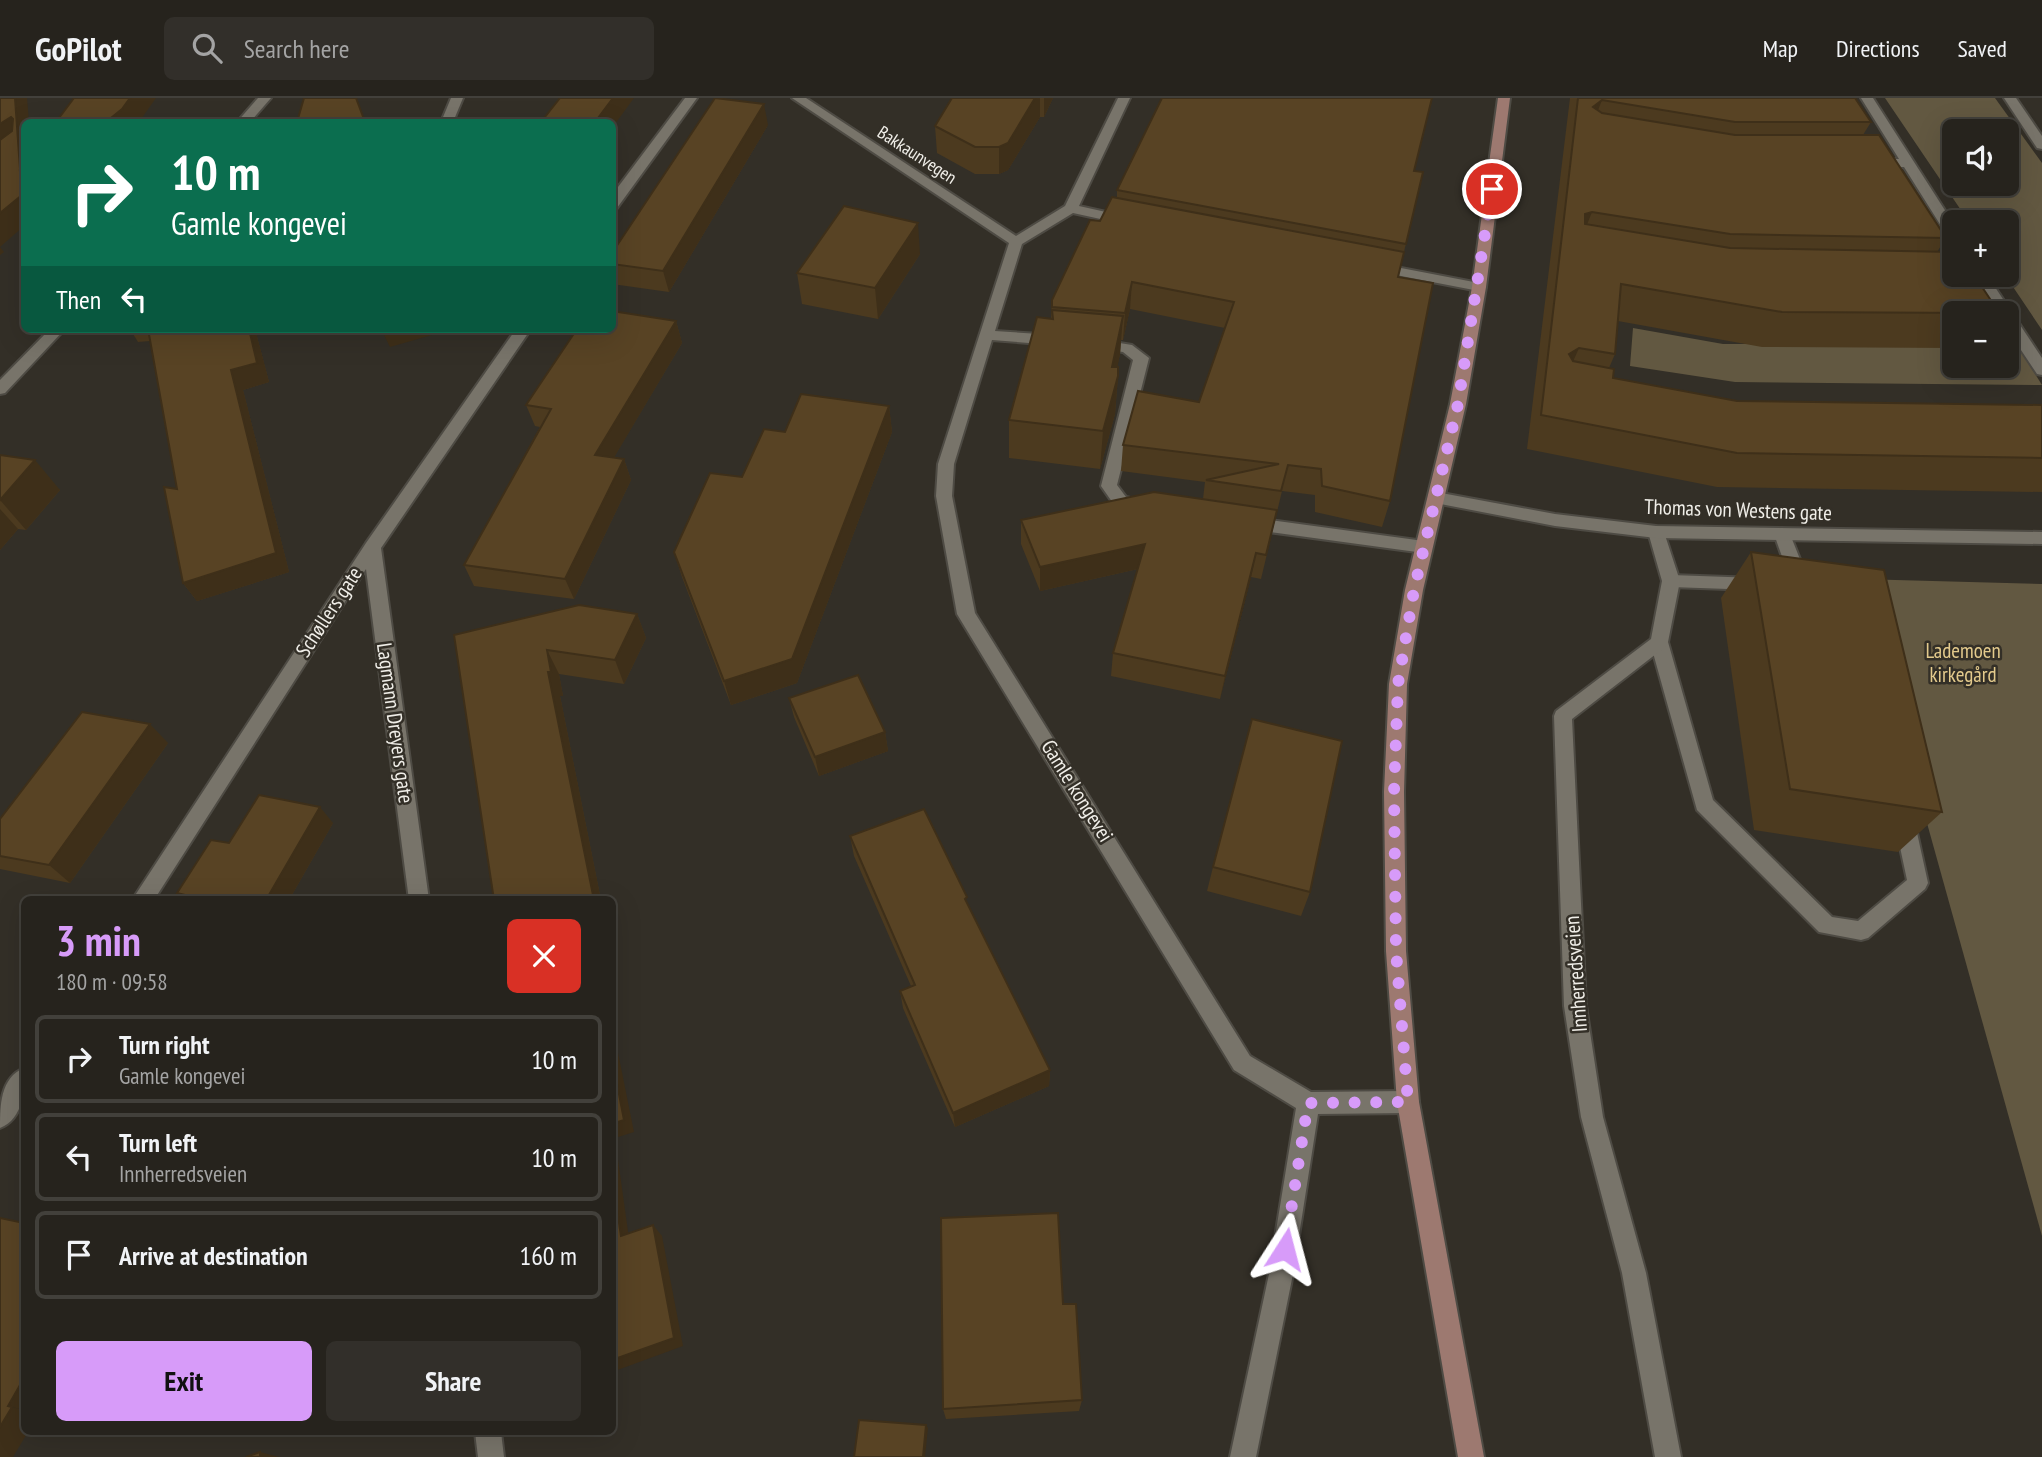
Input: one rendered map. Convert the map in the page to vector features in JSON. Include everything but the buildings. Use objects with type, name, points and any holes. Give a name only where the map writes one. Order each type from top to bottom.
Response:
[{"type":"main road","points":[[1471,1457],[1408,1102],[1396,951],[1394,792],[1398,684],[1414,590],[1458,404],[1479,287],[1504,98]]},
{"type":"street","points":[[246,119],[265,98]]},
{"type":"street","points":[[448,119],[457,98]]},
{"type":"street","points":[[616,200],[691,98]]},
{"type":"street","name":"Bakkaunvegen","points":[[798,98],[1016,242]]},
{"type":"street","points":[[1016,242],[1071,208],[1124,98]]},
{"type":"street","points":[[1867,98],[1942,217]]},
{"type":"street","points":[[2010,98],[2042,145]]},
{"type":"street","points":[[1853,163],[1907,163]]},
{"type":"street","points":[[1071,208],[1149,225]]},
{"type":"street","name":"Gamle kongevei","points":[[1016,242],[946,464],[944,496],[966,614],[1242,1063],[1308,1103]]},
{"type":"street","points":[[1359,264],[1479,287]]},
{"type":"street","points":[[1984,287],[1995,301]]},
{"type":"street","points":[[0,389],[54,333]]},
{"type":"street","name":"Schøllers gate","points":[[145,896],[372,547],[521,333]]},
{"type":"street","points":[[986,335],[1127,348],[1141,358],[1110,473],[1109,486],[1121,502],[1161,510]]},
{"type":"street","points":[[2019,335],[2042,370]]},
{"type":"street","name":"Thomas von Westens gate","points":[[1436,498],[1555,520],[1656,532],[2042,538]]},
{"type":"street","points":[[1227,520],[1424,547]]},
{"type":"street","points":[[1656,532],[1671,581],[1659,642],[1704,804],[1826,925],[1861,932],[1918,883],[1900,802]]},
{"type":"street","points":[[1782,534],[1788,585]]},
{"type":"street","name":"Lagmann Dreyers gate","points":[[372,547],[418,896]]},
{"type":"street","points":[[1671,581],[1823,587]]},
{"type":"street","name":"Innherredsveien","points":[[1659,642],[1563,716],[1575,1006],[1592,1117],[1634,1273],[1668,1457]]},
{"type":"street","points":[[0,1116],[21,1084]]},
{"type":"street","points":[[1243,1457],[1281,1274],[1308,1103],[1408,1102]]},
{"type":"street","points":[[488,1435],[491,1457]]},
{"type":"green space","points":[[1885,98],[1995,98],[2010,119],[1942,119],[1942,182]]},
{"type":"green space","points":[[2019,131],[2042,163],[2042,330],[2013,287],[2019,287],[2019,210],[1961,210],[1951,196],[2019,196]]},
{"type":"green space","points":[[1633,328],[1723,344],[1942,344],[1942,378],[2019,378],[2019,348],[2042,385],[1735,382],[1630,366]]},
{"type":"green space","name":"Lademoen kirkegård","points":[[1859,579],[2042,584],[2042,1236]]},
{"type":"route","points":[[1285,1249],[1308,1103],[1408,1102],[1396,951],[1394,792],[1398,684],[1414,590],[1458,404],[1479,287],[1492,189]]}]
